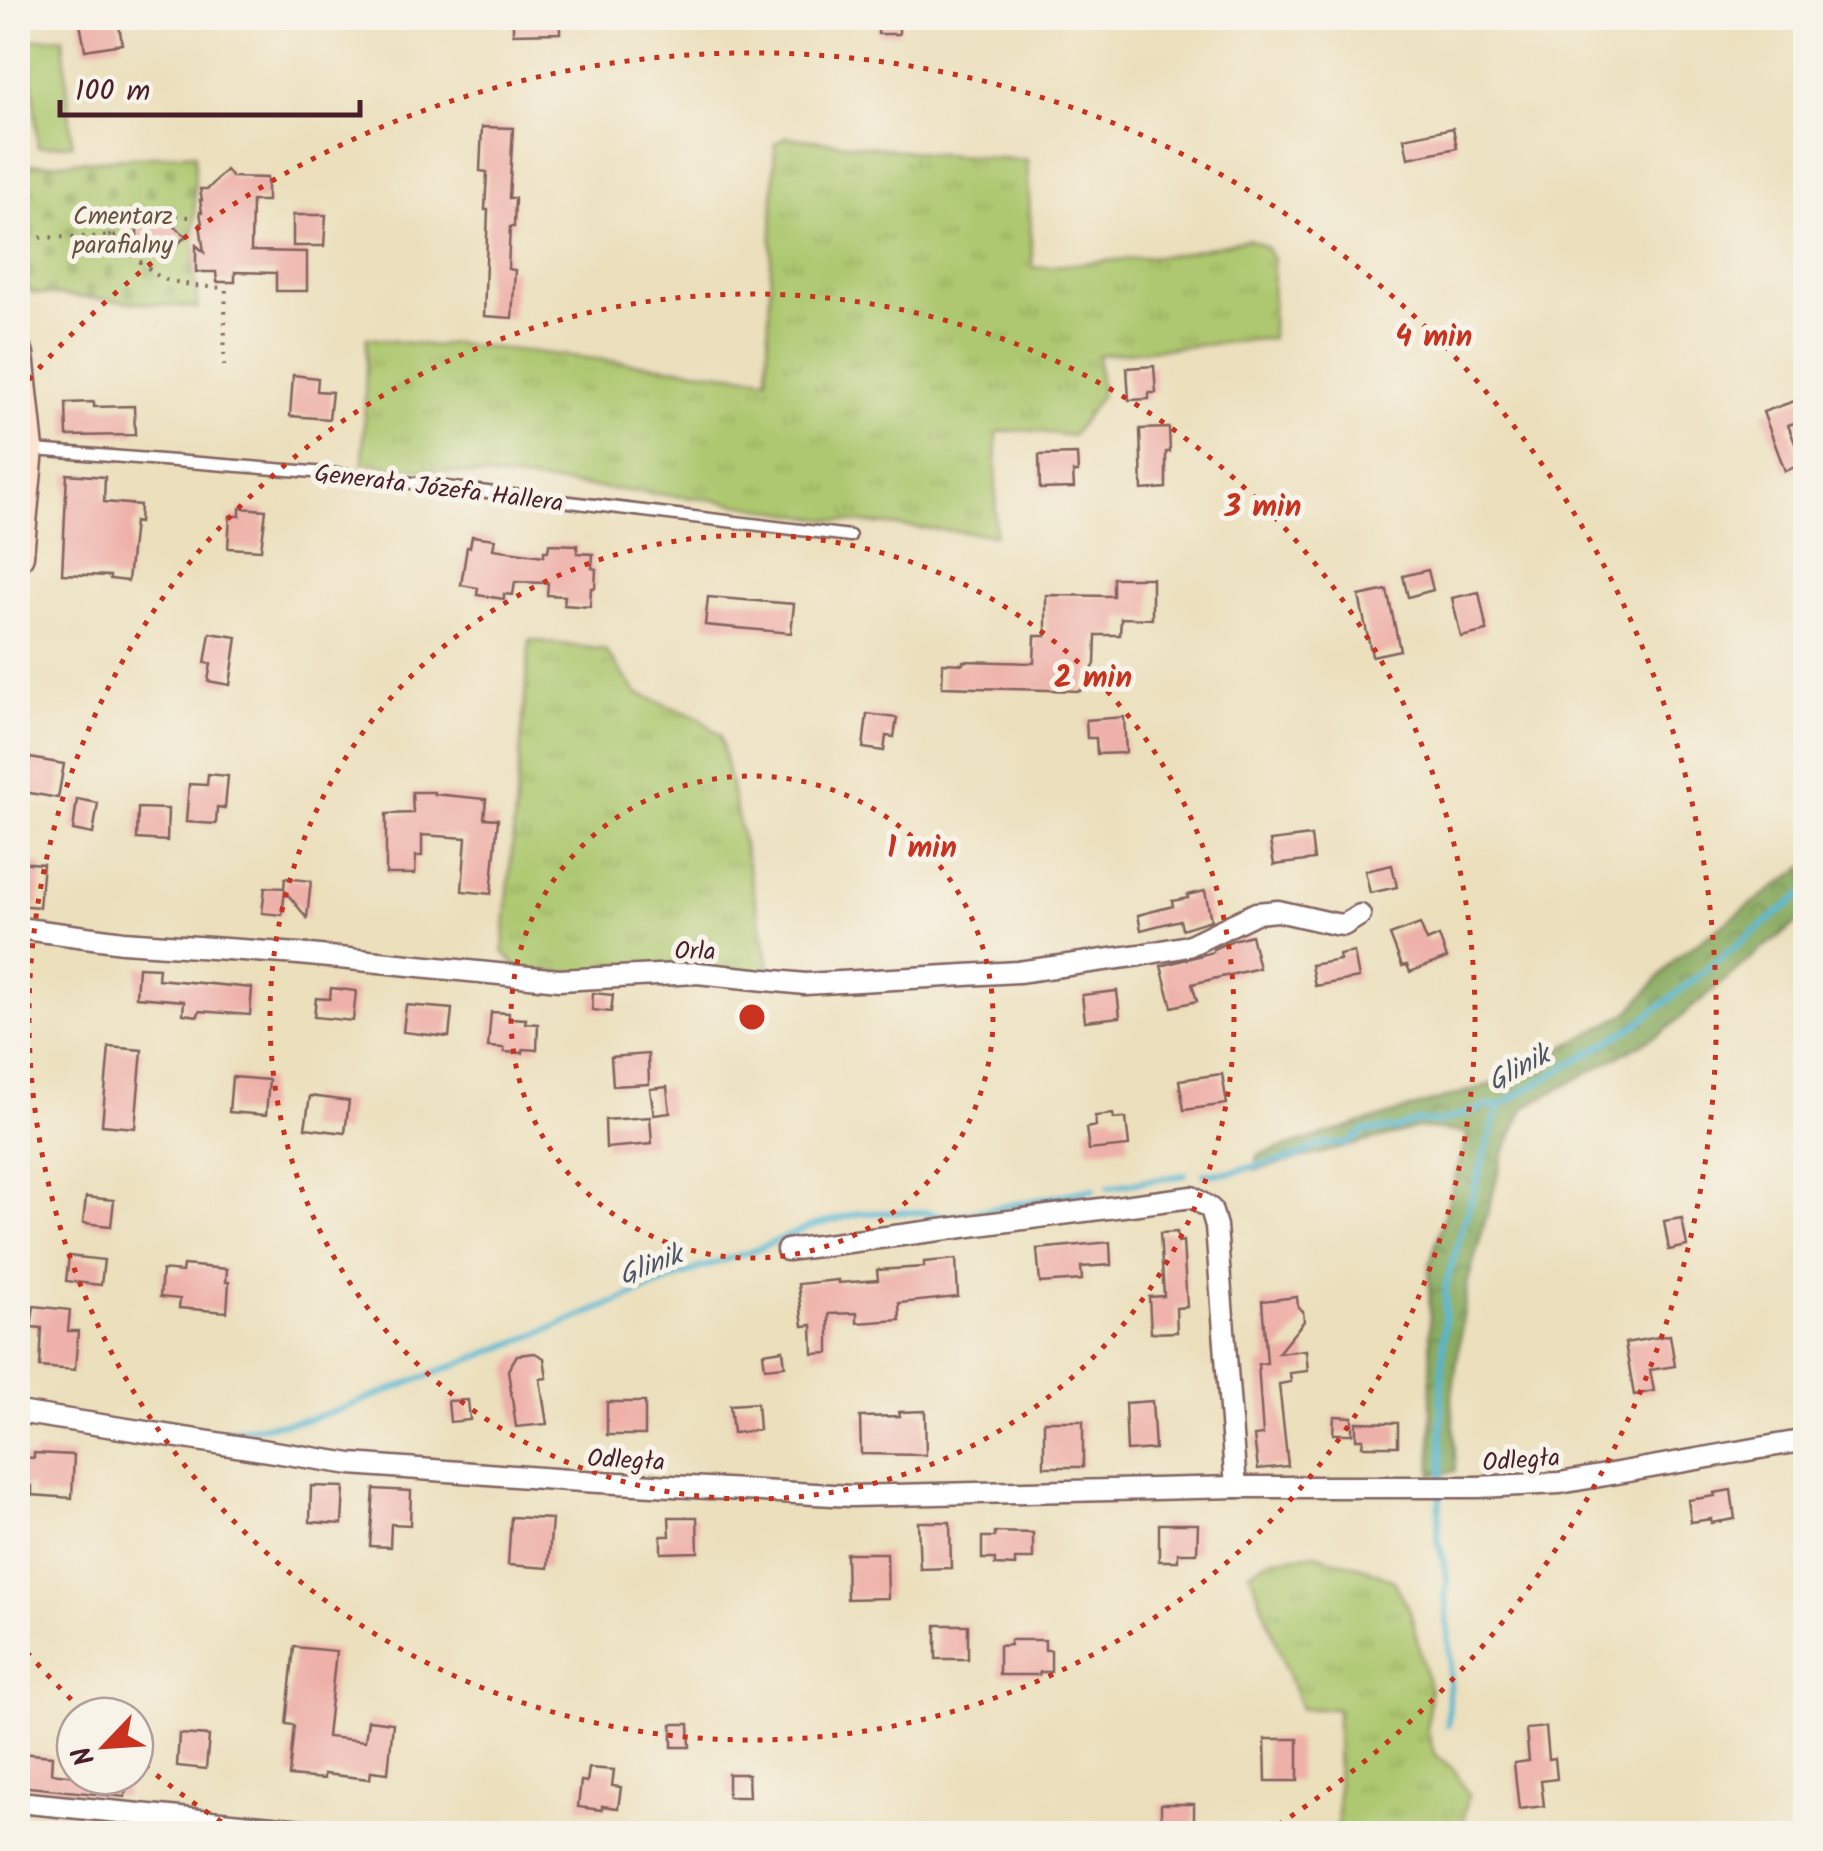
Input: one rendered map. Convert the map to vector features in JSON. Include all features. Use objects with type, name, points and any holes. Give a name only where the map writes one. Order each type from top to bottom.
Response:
[{"type":"street","points":[[18,354],[28,450],[18,554]]},
{"type":"street","name":"Orla","points":[[18,928],[123,942],[299,954],[559,980],[696,973],[805,984],[1018,972],[1140,955],[1188,946],[1269,911],[1335,924],[1344,924],[1360,915]]},
{"type":"street","points":[[787,1250],[1192,1198],[1211,1209],[1216,1226],[1236,1487]]},
{"type":"street","name":"Odległa","points":[[18,1412],[351,1464],[851,1496],[1560,1483],[1806,1440]]},
{"type":"street","points":[[18,1802],[343,1834]]},
{"type":"lane","name":"Generała Józefa Hallera","points":[[28,450],[340,474],[850,536]]},
{"type":"path","points":[[109,237],[140,215],[189,216]]},
{"type":"path","points":[[18,238],[127,236]]},
{"type":"path","points":[[109,237],[162,279],[195,286],[226,285],[224,366]]},
{"type":"green space","points":[[63,37],[72,144],[38,147],[29,40]]},
{"type":"green space","points":[[786,137],[1027,160],[1033,268],[1179,254],[1249,239],[1266,247],[1273,259],[1272,338],[1098,355],[1101,395],[1072,436],[1025,430],[997,432],[995,535],[822,519],[715,500],[363,463],[367,338],[435,346],[451,343],[767,378],[775,144]]},
{"type":"green space","name":"Cmentarz parafialny","points":[[195,153],[194,272],[198,308],[33,293],[27,287],[18,233],[18,166]]},
{"type":"green space","points":[[530,640],[605,650],[637,693],[699,718],[720,735],[771,974],[519,970],[503,951]]},
{"type":"green space","points":[[1805,866],[1805,917],[1663,1032],[1525,1107],[1504,1153],[1468,1282],[1452,1397],[1456,1471],[1432,1475],[1429,1268],[1468,1133],[1418,1128],[1256,1170],[1258,1155],[1501,1081],[1629,1012],[1676,958]]},
{"type":"green space","points":[[1315,1554],[1394,1581],[1410,1611],[1430,1691],[1427,1729],[1434,1753],[1454,1770],[1468,1794],[1462,1833],[1338,1833],[1337,1709],[1301,1709],[1250,1572],[1268,1560]]},
{"type":"building","points":[[79,18],[118,18],[122,44],[85,50]]},
{"type":"building","points":[[513,18],[560,18],[560,33],[513,34]]},
{"type":"building","points":[[878,18],[899,18],[899,34],[878,34]]},
{"type":"building","points":[[482,127],[513,128],[509,198],[515,198],[514,227],[510,227],[508,269],[515,270],[512,318],[484,316],[488,210],[487,172],[480,171]]},
{"type":"building","points":[[1453,128],[1457,148],[1408,158],[1404,138]]},
{"type":"building","points":[[226,170],[232,177],[267,178],[267,201],[252,201],[251,251],[307,252],[307,291],[276,291],[276,273],[235,272],[235,282],[217,282],[216,272],[196,272],[196,245],[204,252],[200,189],[208,189]]},
{"type":"building","points":[[293,215],[326,215],[324,246],[293,246]]},
{"type":"building","points":[[137,223],[171,223],[186,236],[171,251],[137,250]]},
{"type":"building","points":[[1154,366],[1156,393],[1149,393],[1149,399],[1129,400],[1127,368]]},
{"type":"building","points":[[293,375],[318,378],[317,391],[332,392],[329,419],[290,416]]},
{"type":"building","points":[[1806,397],[1806,419],[1788,425],[1803,464],[1785,471],[1763,412]]},
{"type":"building","points":[[94,402],[94,407],[134,406],[135,435],[67,436],[66,403]]},
{"type":"building","points":[[1169,428],[1166,488],[1142,490],[1140,429]]},
{"type":"building","points":[[1077,454],[1074,488],[1040,489],[1039,455]]},
{"type":"building","points":[[67,474],[105,477],[104,502],[140,505],[139,523],[134,522],[128,581],[110,576],[62,574]]},
{"type":"building","points":[[240,508],[266,510],[261,550],[228,548],[230,516],[240,516]]},
{"type":"building","points":[[472,536],[495,539],[493,549],[544,556],[549,544],[577,545],[577,553],[593,554],[595,588],[591,588],[590,607],[564,605],[565,596],[547,595],[548,583],[515,582],[513,595],[504,594],[504,599],[477,595],[478,588],[461,585]]},
{"type":"building","points":[[1428,570],[1433,590],[1408,597],[1403,576]]},
{"type":"building","points":[[1113,578],[1152,578],[1152,619],[1121,618],[1120,635],[1096,635],[1095,664],[1080,691],[942,687],[943,663],[1034,663],[1035,636],[1046,636],[1046,595],[1113,596]]},
{"type":"building","points":[[1387,590],[1400,650],[1372,656],[1359,596]]},
{"type":"building","points":[[1479,592],[1487,631],[1461,637],[1452,598]]},
{"type":"building","points":[[708,597],[794,604],[791,633],[705,625]]},
{"type":"building","points":[[210,633],[237,637],[230,685],[208,681],[211,664],[205,663]]},
{"type":"building","points":[[867,714],[897,718],[894,737],[886,736],[884,751],[863,748]]},
{"type":"building","points":[[1124,717],[1126,753],[1097,754],[1096,738],[1087,738],[1086,720]]},
{"type":"building","points":[[30,758],[64,764],[58,798],[24,792]]},
{"type":"building","points":[[208,774],[228,776],[225,808],[217,807],[216,824],[186,822],[189,784],[207,785]]},
{"type":"building","points":[[412,792],[486,799],[484,818],[498,819],[491,894],[462,891],[466,838],[422,835],[422,856],[416,856],[415,874],[386,874],[386,814],[413,813]]},
{"type":"building","points":[[77,799],[98,803],[93,834],[73,830]]},
{"type":"building","points":[[138,808],[168,809],[167,841],[137,839]]},
{"type":"building","points":[[1311,836],[1314,860],[1274,865],[1270,841]]},
{"type":"building","points":[[18,862],[43,864],[39,907],[18,905]]},
{"type":"building","points":[[1392,865],[1397,887],[1370,893],[1365,871]]},
{"type":"building","points":[[285,878],[311,881],[307,918],[285,891],[282,915],[262,913],[265,887],[284,888]]},
{"type":"building","points":[[1205,891],[1211,920],[1182,929],[1180,920],[1141,930],[1138,915],[1173,906],[1172,901]]},
{"type":"building","points":[[1420,924],[1427,941],[1439,936],[1447,958],[1410,972],[1407,965],[1402,966],[1390,935]]},
{"type":"building","points":[[1251,935],[1259,968],[1192,984],[1197,1001],[1172,1007],[1161,966],[1213,952]]},
{"type":"building","points":[[1354,952],[1359,978],[1315,986],[1311,965],[1340,960],[1339,955]]},
{"type":"building","points":[[138,967],[159,968],[158,979],[252,988],[250,1015],[199,1011],[198,1016],[183,1014],[184,1001],[136,997]]},
{"type":"building","points":[[331,988],[356,991],[353,1021],[314,1017],[316,998],[330,999]]},
{"type":"building","points":[[1117,991],[1120,1017],[1085,1021],[1082,995]]},
{"type":"building","points":[[593,993],[613,995],[611,1012],[592,1010]]},
{"type":"building","points":[[406,1005],[452,1009],[449,1037],[403,1032]]},
{"type":"building","points":[[491,1012],[509,1013],[509,1018],[538,1024],[537,1050],[504,1052],[504,1048],[488,1047]]},
{"type":"building","points":[[109,1047],[142,1050],[135,1128],[102,1125]]},
{"type":"building","points":[[648,1054],[649,1084],[613,1086],[611,1057]]},
{"type":"building","points":[[1222,1074],[1227,1104],[1184,1110],[1179,1080]]},
{"type":"building","points":[[232,1077],[269,1080],[266,1115],[229,1112]]},
{"type":"building","points":[[667,1087],[670,1113],[654,1115],[650,1089]]},
{"type":"building","points":[[310,1096],[349,1101],[345,1133],[305,1128]]},
{"type":"building","points":[[1113,1114],[1114,1119],[1126,1118],[1129,1146],[1089,1150],[1086,1128],[1096,1126],[1095,1116]]},
{"type":"building","points":[[650,1117],[652,1144],[606,1148],[605,1120]]},
{"type":"building","points":[[86,1197],[114,1200],[111,1226],[83,1223]]},
{"type":"building","points":[[1682,1218],[1687,1246],[1669,1250],[1664,1221]]},
{"type":"building","points":[[1177,1232],[1178,1242],[1183,1241],[1187,1307],[1176,1308],[1177,1332],[1151,1333],[1149,1297],[1164,1296],[1160,1233]]},
{"type":"building","points":[[1110,1242],[1111,1265],[1081,1267],[1082,1280],[1040,1283],[1037,1249]]},
{"type":"building","points":[[69,1256],[104,1260],[101,1285],[66,1281]]},
{"type":"building","points":[[956,1259],[958,1297],[899,1303],[900,1320],[857,1323],[857,1313],[829,1314],[829,1353],[813,1354],[812,1325],[803,1326],[798,1284],[878,1280],[877,1270],[924,1267],[924,1262]]},
{"type":"building","points":[[183,1265],[227,1269],[227,1312],[179,1308],[180,1299],[160,1297],[162,1270],[182,1272]]},
{"type":"building","points":[[1297,1297],[1304,1321],[1278,1353],[1306,1350],[1308,1371],[1290,1373],[1291,1382],[1279,1384],[1288,1466],[1258,1469],[1254,1436],[1263,1435],[1258,1364],[1267,1363],[1262,1301]]},
{"type":"building","points":[[34,1306],[70,1310],[68,1331],[78,1331],[75,1370],[40,1367],[42,1328],[31,1327]]},
{"type":"building","points":[[1670,1335],[1675,1366],[1650,1370],[1654,1391],[1634,1395],[1625,1343]]},
{"type":"building","points":[[783,1350],[785,1366],[765,1368],[763,1353]]},
{"type":"building","points":[[535,1353],[544,1358],[547,1378],[540,1379],[547,1424],[516,1427],[508,1370],[517,1355]]},
{"type":"building","points":[[468,1400],[470,1420],[450,1422],[448,1401]]},
{"type":"building","points":[[1152,1401],[1155,1449],[1127,1451],[1125,1403]]},
{"type":"building","points":[[607,1402],[645,1402],[645,1435],[607,1435]]},
{"type":"building","points":[[757,1403],[759,1430],[733,1433],[730,1405]]},
{"type":"building","points":[[925,1411],[926,1455],[861,1454],[860,1417]]},
{"type":"building","points":[[1334,1416],[1352,1417],[1352,1434],[1333,1434]]},
{"type":"building","points":[[1044,1421],[1083,1421],[1083,1467],[1044,1467]]},
{"type":"building","points":[[1356,1422],[1398,1423],[1398,1446],[1362,1446],[1363,1439],[1356,1439]]},
{"type":"building","points":[[34,1453],[74,1455],[72,1498],[32,1495],[32,1486],[19,1486],[20,1457],[34,1458]]},
{"type":"building","points":[[311,1486],[344,1487],[342,1524],[310,1522]]},
{"type":"building","points":[[374,1489],[411,1491],[410,1525],[391,1524],[390,1547],[370,1546]]},
{"type":"building","points":[[1731,1490],[1735,1519],[1691,1522],[1688,1500]]},
{"type":"building","points":[[511,1517],[552,1519],[548,1568],[508,1565]]},
{"type":"building","points":[[669,1517],[697,1517],[698,1552],[661,1553],[661,1536],[670,1536]]},
{"type":"building","points":[[918,1522],[950,1522],[951,1568],[920,1569]]},
{"type":"building","points":[[1159,1524],[1198,1524],[1197,1553],[1178,1553],[1178,1561],[1159,1561]]},
{"type":"building","points":[[995,1532],[1033,1533],[1033,1559],[1015,1559],[1015,1566],[995,1565],[995,1559],[982,1559],[982,1537],[995,1537]]},
{"type":"building","points":[[846,1553],[887,1553],[888,1598],[847,1599]]},
{"type":"building","points":[[936,1625],[968,1625],[968,1659],[936,1659]]},
{"type":"building","points":[[1010,1640],[1045,1640],[1045,1650],[1051,1650],[1051,1672],[999,1675],[999,1646],[1010,1645]]},
{"type":"building","points":[[294,1647],[336,1651],[327,1737],[365,1741],[368,1720],[393,1723],[388,1773],[371,1771],[370,1779],[324,1774],[324,1779],[289,1776],[294,1725],[286,1724]]},
{"type":"building","points":[[672,1724],[689,1724],[690,1747],[672,1747]]},
{"type":"building","points":[[1546,1727],[1549,1759],[1555,1758],[1557,1779],[1541,1781],[1544,1806],[1519,1809],[1514,1763],[1529,1761],[1526,1729]]},
{"type":"building","points":[[179,1734],[209,1736],[206,1769],[177,1766]]},
{"type":"building","points":[[1265,1739],[1298,1739],[1298,1781],[1266,1781]]},
{"type":"building","points":[[19,1753],[52,1756],[55,1790],[18,1786]]},
{"type":"building","points":[[589,1768],[614,1770],[612,1786],[621,1787],[618,1808],[578,1807],[581,1781],[587,1782]]},
{"type":"building","points":[[728,1774],[748,1774],[749,1797],[728,1797]]},
{"type":"building","points":[[1161,1804],[1194,1804],[1194,1834],[1161,1834]]},
{"type":"waterway","name":"Glinik","points":[[1204,1174],[1226,1173],[1300,1156],[1325,1144],[1347,1144],[1364,1131],[1395,1129],[1419,1121],[1439,1122],[1499,1106],[1636,1025],[1806,891]]},
{"type":"waterway","points":[[1442,1480],[1446,1284],[1499,1106]]},
{"type":"waterway","name":"Glinik","points":[[1109,1187],[1185,1175]]},
{"type":"waterway","name":"Glinik","points":[[232,1431],[309,1419],[338,1410],[811,1226],[861,1213],[924,1212],[950,1217],[1094,1189]]},
{"type":"waterway","name":"Glinik","points":[[1440,1494],[1438,1539],[1448,1582],[1448,1725]]}]
